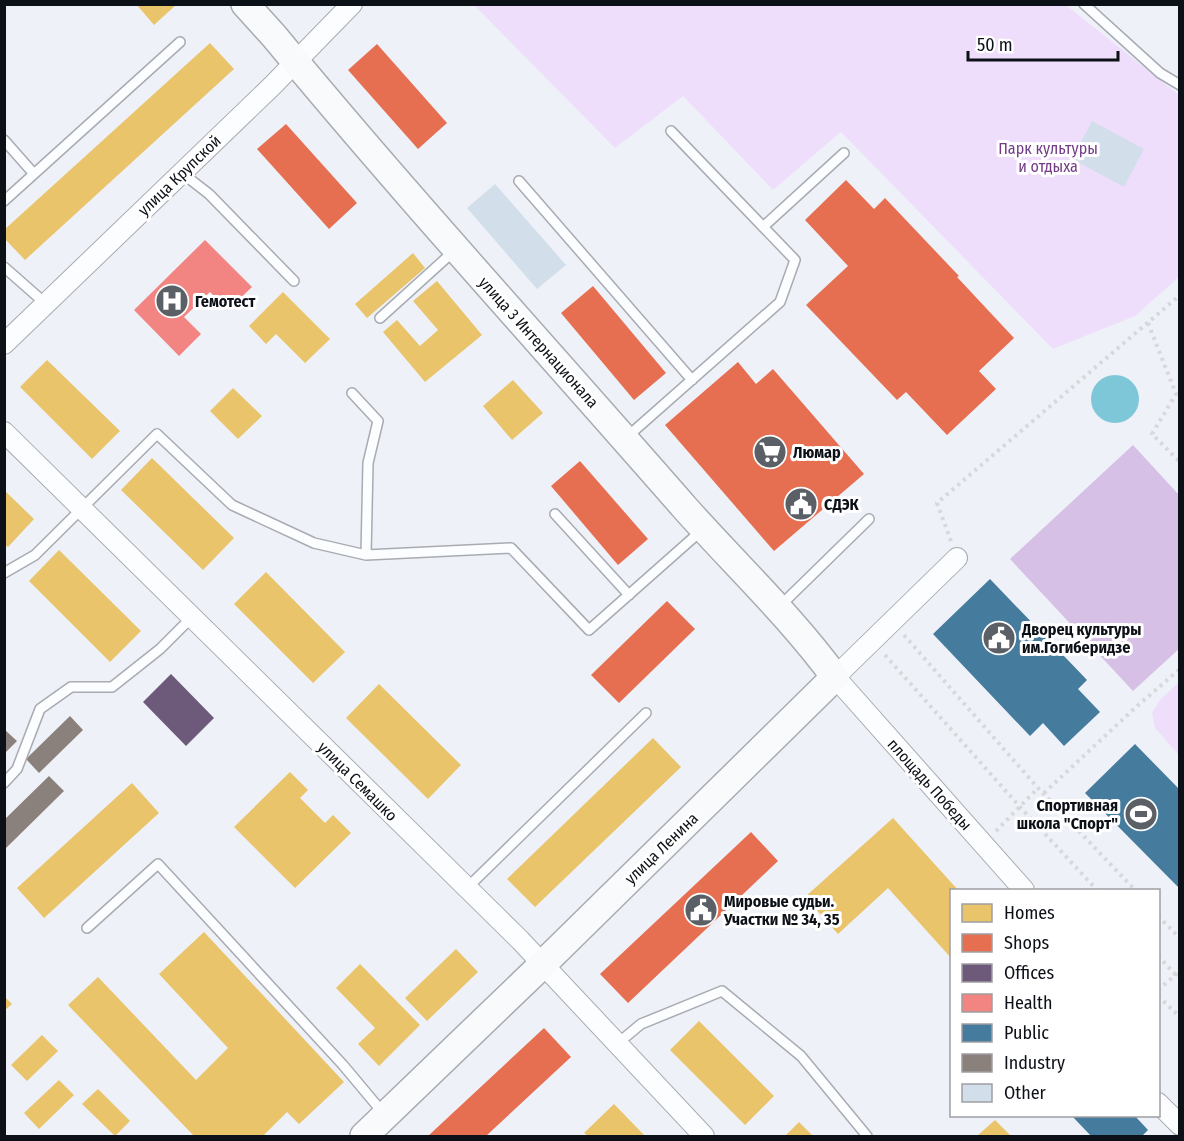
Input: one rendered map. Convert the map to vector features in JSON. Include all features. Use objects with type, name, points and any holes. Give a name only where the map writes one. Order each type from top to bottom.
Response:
[{"type":"street","name":"улица 3 Интернационала","points":[[245,4],[457,249],[704,529],[816,652],[835,677]]},
{"type":"street","name":"улица Крупской","points":[[4,344],[296,63],[352,4]]},
{"type":"street","name":"улица Семашко","points":[[4,432],[543,964],[704,1137]]},
{"type":"street","name":"улица Ленина","points":[[364,1137],[957,558]]},
{"type":"street","name":"площадь Победы","points":[[835,677],[1022,889]]},
{"type":"street","points":[[1160,1105],[1179,1125]]},
{"type":"lane","points":[[1084,4],[1160,73],[1179,85]]},
{"type":"lane","points":[[4,201],[180,42]]},
{"type":"lane","points":[[626,439],[780,302],[795,260],[671,130]]},
{"type":"lane","points":[[4,140],[34,174]]},
{"type":"lane","points":[[763,226],[843,153]]},
{"type":"lane","points":[[182,173],[209,194],[294,281]]},
{"type":"lane","points":[[519,181],[692,380]]},
{"type":"lane","points":[[380,318],[457,249]]},
{"type":"lane","points":[[4,267],[46,304]]},
{"type":"lane","points":[[352,393],[378,421],[368,463],[366,555]]},
{"type":"lane","points":[[4,573],[35,555],[156,434],[232,505],[314,543],[366,555],[511,548],[589,630],[704,529]]},
{"type":"lane","points":[[555,514],[629,595]]},
{"type":"lane","points":[[777,609],[868,519]]},
{"type":"lane","points":[[4,783],[17,769],[40,710],[71,687],[112,687],[160,650],[192,617]]},
{"type":"lane","points":[[466,888],[646,713]]},
{"type":"lane","points":[[87,928],[158,864],[343,1065],[385,1116]]},
{"type":"lane","points":[[617,1044],[641,1024],[722,991],[801,1056],[867,1137]]},
{"type":"path","points":[[957,558],[937,503],[1179,295]]},
{"type":"path","points":[[1148,323],[1176,394],[1152,434],[1179,462]]},
{"type":"path","points":[[892,621],[1038,788],[1133,889]]},
{"type":"path","points":[[873,640],[1020,807],[1096,889]]},
{"type":"path","points":[[1044,794],[1179,669]]},
{"type":"path","points":[[982,843],[1038,788]]},
{"type":"path","points":[[1160,918],[1179,938]]},
{"type":"path","points":[[1160,958],[1178,973],[1160,988]]},
{"type":"path","points":[[1160,998],[1179,1017]]},
{"type":"green space","name":"Парк культуры и отдыха","points":[[474,5],[1066,5],[1179,95],[1179,277],[1135,316],[1053,349],[841,132],[773,190],[683,96],[615,148]]},
{"type":"green space","points":[[1179,682],[1179,755],[1155,728],[1152,713],[1160,700]]},
{"type":"shaded area","points":[[1133,445],[1179,495],[1180,648],[1133,691],[1010,559]]},
{"type":"water","points":[[1110,375],[1120,375],[1132,382],[1139,394],[1139,404],[1132,416],[1120,423],[1110,423],[1095,412],[1091,404],[1091,394],[1102,379]]},
{"type":"building: Homes","points":[[136,4],[177,4],[154,25]]},
{"type":"building: Homes","points":[[210,43],[234,69],[25,260],[4,238],[4,230]]},
{"type":"building: Homes","points":[[413,253],[425,268],[367,318],[355,304]]},
{"type":"building: Homes","points":[[437,281],[482,335],[425,382],[383,332],[397,320],[420,346],[438,330],[413,301]]},
{"type":"building: Homes","points":[[283,292],[330,339],[305,363],[276,334],[266,344],[249,326]]},
{"type":"building: Homes","points":[[47,360],[120,431],[92,459],[20,387]]},
{"type":"building: Homes","points":[[513,380],[543,413],[512,440],[483,406]]},
{"type":"building: Homes","points":[[233,388],[262,416],[238,439],[210,411]]},
{"type":"building: Homes","points":[[152,458],[234,538],[203,570],[121,490]]},
{"type":"building: Homes","points":[[4,490],[34,519],[8,547],[4,544]]},
{"type":"building: Homes","points":[[59,550],[141,631],[110,662],[29,581]]},
{"type":"building: Homes","points":[[266,572],[345,652],[313,683],[234,604]]},
{"type":"building: Homes","points":[[379,684],[461,765],[428,799],[346,718]]},
{"type":"building: Homes","points":[[653,738],[681,767],[535,907],[507,879]]},
{"type":"building: Homes","points":[[290,772],[308,790],[300,798],[325,823],[333,815],[351,833],[295,888],[234,827]]},
{"type":"building: Homes","points":[[132,783],[159,813],[44,918],[17,888]]},
{"type":"building: Homes","points":[[893,818],[957,889],[950,889],[950,957],[888,888],[838,934],[805,897]]},
{"type":"building: Homes","points":[[204,932],[344,1082],[299,1124],[287,1112],[263,1136],[194,1136],[68,1005],[98,977],[196,1080],[228,1048],[159,974]]},
{"type":"building: Homes","points":[[456,949],[478,972],[427,1021],[405,998]]},
{"type":"building: Homes","points":[[360,964],[420,1025],[379,1066],[358,1044],[375,1028],[336,988]]},
{"type":"building: Homes","points":[[4,996],[12,1004],[4,1011]]},
{"type":"building: Homes","points":[[699,1021],[774,1096],[745,1125],[670,1050]]},
{"type":"building: Homes","points":[[42,1035],[58,1051],[27,1081],[11,1065]]},
{"type":"building: Homes","points":[[59,1080],[74,1095],[39,1129],[24,1113]]},
{"type":"building: Homes","points":[[98,1089],[130,1121],[115,1136],[82,1104]]},
{"type":"building: Homes","points":[[614,1104],[645,1136],[588,1136],[584,1133]]},
{"type":"building: Homes","points":[[995,1120],[1011,1136],[977,1136]]},
{"type":"building: Homes","points":[[799,1122],[813,1136],[785,1136]]},
{"type":"building: Shops","points":[[377,44],[447,123],[418,149],[348,70]]},
{"type":"building: Shops","points":[[286,124],[357,203],[329,229],[257,149]]},
{"type":"building: Shops","points":[[846,180],[874,209],[885,198],[1014,338],[979,371],[996,389],[947,435],[906,392],[897,400],[806,305],[848,266],[805,220]]},
{"type":"building: Shops","points":[[593,286],[666,373],[634,400],[561,313]]},
{"type":"building: Shops","points":[[738,362],[756,384],[773,369],[864,474],[774,551],[665,425]]},
{"type":"building: Shops","points":[[580,461],[648,539],[618,565],[551,486]]},
{"type":"building: Shops","points":[[667,601],[695,629],[619,703],[591,675]]},
{"type":"building: Shops","points":[[751,832],[778,861],[628,1003],[600,974]]},
{"type":"building: Shops","points":[[544,1028],[571,1057],[486,1136],[428,1136]]},
{"type":"building: Offices","points":[[171,674],[214,718],[186,746],[143,702]]},
{"type":"building: Health","name":"Гемотест","points":[[205,240],[252,287],[228,310],[210,292],[184,317],[201,334],[179,356],[134,310]]},
{"type":"building: Public","points":[[990,579],[1087,680],[1078,689],[1100,712],[1064,746],[1043,723],[1030,736],[933,634]]},
{"type":"building: Public","points":[[1135,744],[1180,790],[1180,889],[1085,793]]},
{"type":"building: Public","points":[[1073,1117],[1136,1117],[1148,1130],[1142,1136],[1091,1136]]},
{"type":"building: Industry","points":[[70,716],[83,730],[39,773],[26,759]]},
{"type":"building: Industry","points":[[4,729],[17,741],[4,754]]},
{"type":"building: Industry","points":[[49,776],[64,791],[4,850],[4,820]]},
{"type":"building: Other","points":[[1092,121],[1144,149],[1124,187],[1072,159]]},
{"type":"building: Other","points":[[495,184],[566,265],[537,289],[467,208]]},
{"type":"place","name":"Гемотест","points":[[172,301]]},
{"type":"place","name":"Люмар","points":[[770,452]]},
{"type":"place","name":"СДЭК","points":[[801,504]]},
{"type":"place","name":"Дворец культуры им.Гогиберидзе","points":[[999,638]]},
{"type":"place","name":"Спортивная школа \"Спорт\"","points":[[1141,814]]},
{"type":"place","name":"Мировые судьи. Участки № 34, 35","points":[[701,910]]}]
